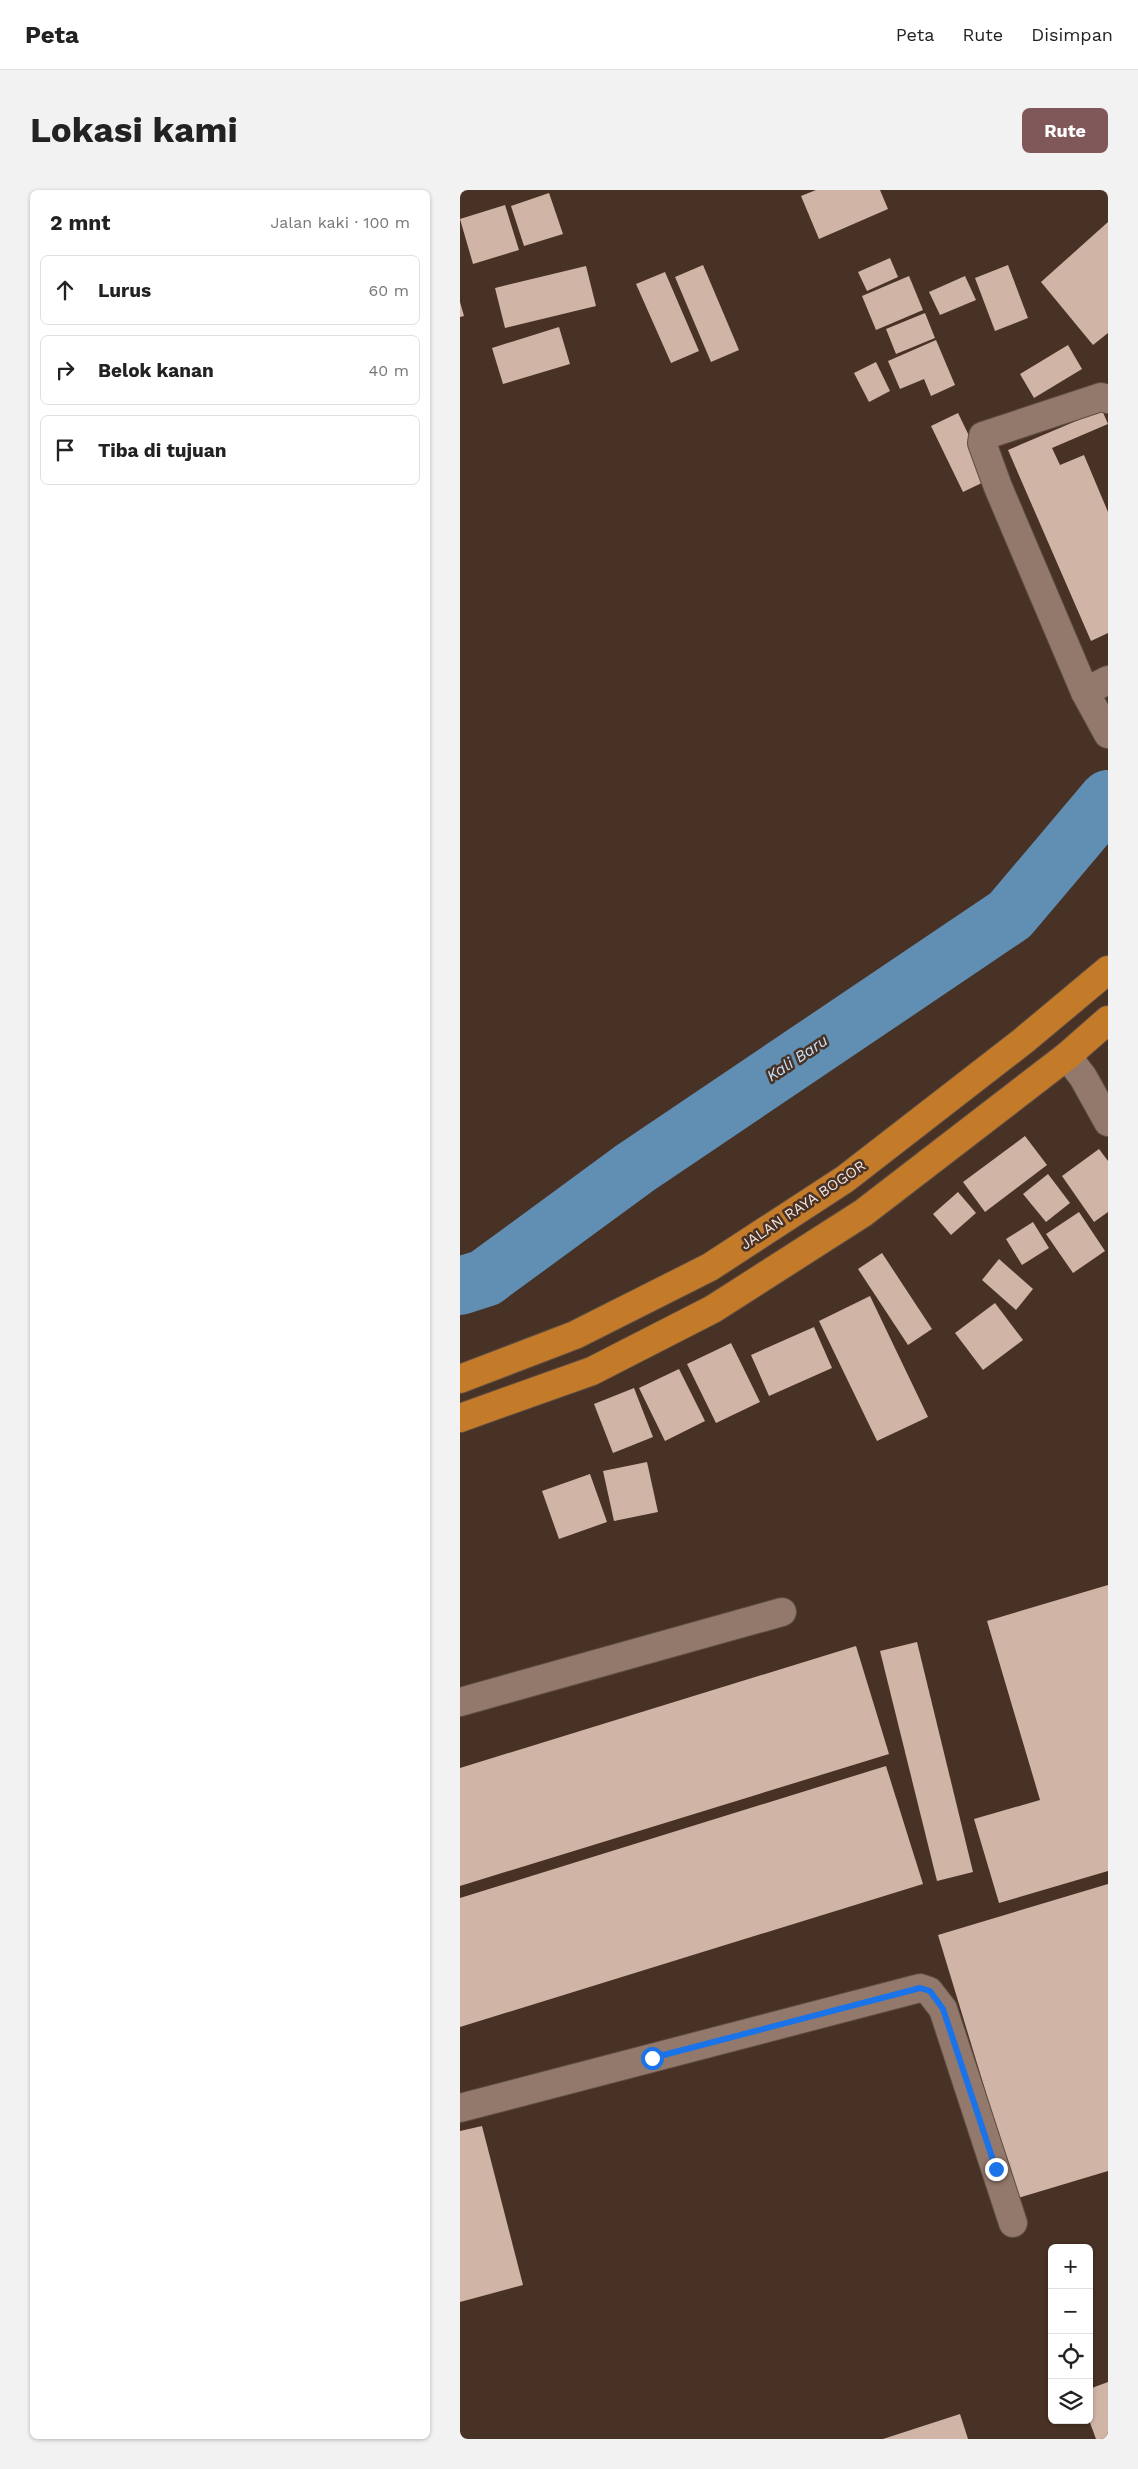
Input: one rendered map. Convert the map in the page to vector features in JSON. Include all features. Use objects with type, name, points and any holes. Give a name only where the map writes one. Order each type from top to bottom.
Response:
[{"type":"highway","name":"JALAN RAYA BOGOR","points":[[460,1379],[575,1335],[710,1267],[845,1179],[1086,990],[1108,970]]},
{"type":"highway","points":[[1086,990],[1108,1016]]},
{"type":"highway","points":[[460,1418],[592,1371],[713,1309],[863,1213],[1067,1056],[1108,1020]]},
{"type":"street","points":[[1100,705],[998,488],[982,442],[983,436],[1101,397],[1108,399]]},
{"type":"street","points":[[1067,1056],[1083,1077],[1108,1122]]},
{"type":"street","points":[[460,1702],[782,1612]]},
{"type":"street","points":[[460,2108],[920,1988],[930,1991],[943,2009],[1014,2223]]},
{"type":"building","points":[[816,190],[880,190],[888,209],[819,239],[801,196]]},
{"type":"building","points":[[549,193],[563,234],[524,246],[511,206]]},
{"type":"building","points":[[505,205],[519,250],[473,264],[460,219]]},
{"type":"building","points":[[1108,222],[1108,333],[1093,345],[1041,282]]},
{"type":"building","points":[[890,258],[898,277],[867,291],[858,272]]},
{"type":"building","points":[[703,265],[739,350],[711,362],[675,277]]},
{"type":"building","points":[[1008,265],[1028,318],[995,331],[975,278]]},
{"type":"building","points":[[586,266],[596,306],[505,328],[495,288]]},
{"type":"building","points":[[665,272],[699,351],[671,363],[636,284]]},
{"type":"building","points":[[909,276],[923,310],[876,330],[862,296]]},
{"type":"building","points":[[965,276],[976,300],[940,315],[929,292]]},
{"type":"building","points":[[460,302],[464,316],[460,317]]},
{"type":"building","points":[[925,313],[935,338],[896,354],[886,329]]},
{"type":"building","points":[[559,327],[570,364],[503,384],[492,348]]},
{"type":"building","points":[[936,340],[955,385],[931,396],[924,379],[900,389],[888,361]]},
{"type":"building","points":[[1068,345],[1082,369],[1034,398],[1020,374]]},
{"type":"building","points":[[876,362],[890,391],[869,402],[854,373]]},
{"type":"building","points":[[1102,410],[1108,424],[1052,448],[1060,465],[1084,455],[1108,512],[1108,633],[1091,641],[1008,450]]},
{"type":"building","points":[[958,413],[990,479],[963,492],[931,426]]},
{"type":"building","points":[[1025,1136],[1047,1165],[985,1212],[963,1182]]},
{"type":"building","points":[[1099,1149],[1108,1161],[1108,1212],[1094,1222],[1062,1176]]},
{"type":"building","points":[[1048,1174],[1070,1203],[1046,1222],[1023,1194]]},
{"type":"building","points":[[958,1192],[976,1213],[951,1235],[933,1214]]},
{"type":"building","points":[[1079,1212],[1105,1251],[1073,1273],[1046,1234]]},
{"type":"building","points":[[1033,1222],[1049,1248],[1022,1265],[1006,1239]]},
{"type":"building","points":[[882,1253],[932,1329],[908,1345],[858,1269]]},
{"type":"building","points":[[999,1259],[1033,1289],[1016,1310],[982,1280]]},
{"type":"building","points":[[870,1296],[928,1417],[877,1441],[819,1321]]},
{"type":"building","points":[[995,1303],[1023,1340],[983,1370],[955,1333]]},
{"type":"building","points":[[814,1327],[832,1368],[769,1396],[751,1355]]},
{"type":"building","points":[[731,1343],[760,1402],[716,1423],[687,1364]]},
{"type":"building","points":[[679,1369],[705,1421],[665,1441],[639,1388]]},
{"type":"building","points":[[634,1388],[653,1437],[613,1453],[594,1404]]},
{"type":"building","points":[[647,1462],[658,1512],[614,1521],[603,1471]]},
{"type":"building","points":[[590,1474],[607,1522],[559,1539],[542,1491]]},
{"type":"building","points":[[1108,1585],[1108,1871],[999,1903],[974,1819],[1040,1800],[987,1621]]},
{"type":"building","points":[[917,1642],[973,1872],[937,1881],[880,1651]]},
{"type":"building","points":[[856,1646],[889,1754],[460,1886],[460,1768]]},
{"type":"building","points":[[886,1766],[923,1884],[460,2027],[460,1898]]},
{"type":"building","points":[[1108,1884],[1108,2171],[1018,2198],[938,1935]]},
{"type":"building","points":[[482,2126],[523,2285],[460,2302],[460,2131]]},
{"type":"building","points":[[1108,2382],[1108,2439],[1096,2439],[1090,2424],[1093,2424],[1093,2388]]},
{"type":"building","points":[[960,2414],[968,2439],[883,2439]]},
{"type":"waterway","name":"Kali Baru","points":[[460,1286],[485,1278],[635,1168],[1010,915],[1108,799]]},
{"type":"route","points":[[652,2058],[920,1988],[930,1991],[943,2009],[996,2169]]}]
